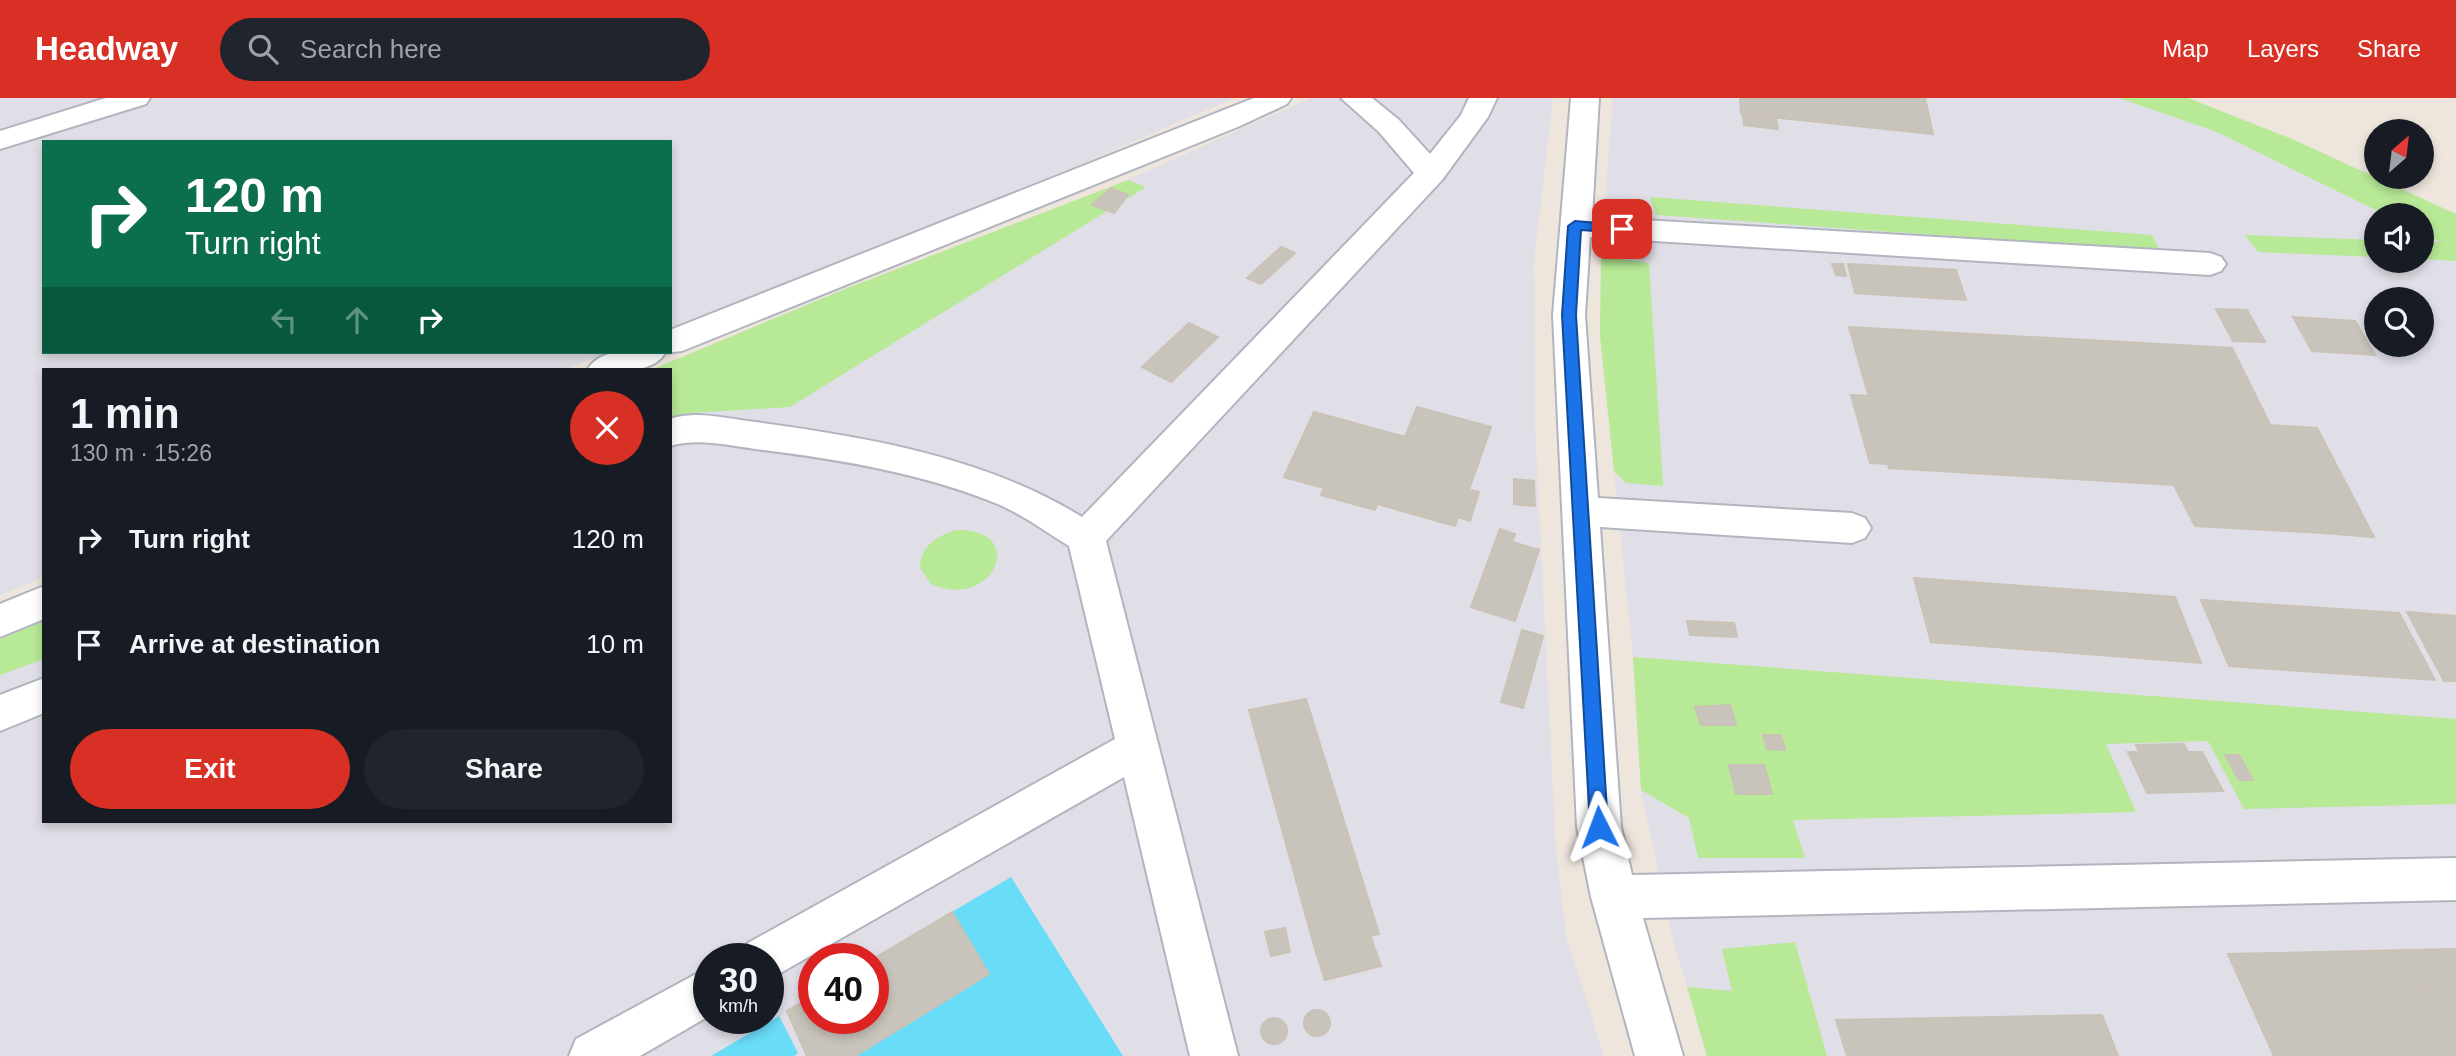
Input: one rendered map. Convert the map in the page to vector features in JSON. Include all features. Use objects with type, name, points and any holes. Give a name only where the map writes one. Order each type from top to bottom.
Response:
[{"type":"street","points":[[0,140],[136,98]]},
{"type":"street","points":[[672,342],[1230,120],[1277,98]]},
{"type":"street","points":[[1355,98],[1389,126],[1431,173]]},
{"type":"street","points":[[1086,538],[1431,173],[1478,108],[1450,98]]},
{"type":"street","points":[[1585,98],[1569,315],[1599,827],[1614,897],[1659,1056]]},
{"type":"street","points":[[1575,226],[2210,264]]},
{"type":"street","points":[[608,368],[644,354]]},
{"type":"street","points":[[672,432],[685,426],[793,439],[926,469],[1013,496],[1086,538],[1214,1056]]},
{"type":"street","points":[[1580,511],[1852,528]]},
{"type":"street","points":[[0,621],[42,603]]},
{"type":"street","points":[[0,713],[42,696]]},
{"type":"street","points":[[784,948],[1138,747]]},
{"type":"street","points":[[1614,897],[2456,879]]},
{"type":"street","points":[[593,1056],[643,1043],[693,1003]]},
{"type":"shaded area","points":[[0,98],[1234,98],[1063,172],[672,327],[672,140],[42,140],[42,354],[605,354],[569,368],[42,368],[42,578],[0,595]]},
{"type":"shaded area","points":[[1311,98],[1553,98],[1534,261],[1535,427],[1556,850],[1566,936],[1604,1056],[0,1056],[0,639],[42,622],[42,823],[672,823],[672,368],[655,368],[845,289],[1098,193]]},
{"type":"shaded area","points":[[1613,98],[2188,98],[2294,140],[2364,172],[2364,189],[2401,189],[2432,203],[2364,203],[2364,273],[2434,273],[2434,204],[2456,214],[2456,1056],[1707,1056],[1673,940],[1641,790],[1633,657],[1600,336],[1601,256]]},
{"type":"green space","points":[[2119,98],[2188,98],[2294,140],[2364,172],[2364,189],[2401,189],[2432,203],[2364,204],[2217,132]]},
{"type":"green space","points":[[1128,180],[1146,187],[790,407],[689,413],[672,421],[672,368],[655,368],[845,289]]},
{"type":"green space","points":[[1650,197],[2152,235],[2160,251],[1656,215]]},
{"type":"green space","points":[[2434,204],[2456,214],[2456,261],[2434,260],[2434,242],[2440,242],[2434,239]]},
{"type":"green space","points":[[2245,235],[2364,240],[2364,256],[2258,252]]},
{"type":"green space","points":[[1601,256],[1649,263],[1663,486],[1626,483],[1614,471],[1600,336]]},
{"type":"green space","points":[[956,530],[979,533],[992,542],[997,554],[994,567],[986,579],[971,587],[953,590],[931,584],[920,568],[923,554],[931,543]]},
{"type":"green space","points":[[42,622],[42,660],[0,675],[0,639]]},
{"type":"green space","points":[[1633,657],[2456,719],[2456,804],[2244,809],[2208,741],[2106,744],[2136,812],[1793,820],[1805,858],[1698,858],[1689,818],[1641,790]]},
{"type":"green space","points":[[1795,942],[1827,1056],[1707,1056],[1687,987],[1732,991],[1722,949]]},
{"type":"water","points":[[1011,877],[1123,1056],[855,1056],[870,1034],[889,1034],[889,1006],[952,912]]},
{"type":"water","points":[[784,1026],[798,1053],[794,1056],[711,1056],[748,1034],[784,1034]]},
{"type":"building","points":[[1740,98],[1925,98],[1933,134],[1741,114]]},
{"type":"building","points":[[1743,114],[1776,118],[1778,129],[1744,125]]},
{"type":"building","points":[[1111,188],[1128,195],[1114,213],[1092,205]]},
{"type":"building","points":[[1281,247],[1295,253],[1261,284],[1247,278]]},
{"type":"building","points":[[1832,264],[1843,264],[1846,276],[1836,275]]},
{"type":"building","points":[[1848,264],[1956,270],[1966,300],[1855,293]]},
{"type":"building","points":[[2216,309],[2247,310],[2265,342],[2233,341]]},
{"type":"building","points":[[2293,317],[2355,321],[2364,336],[2364,354],[2312,351]]},
{"type":"building","points":[[1189,323],[1218,337],[1171,382],[1142,367]]},
{"type":"building","points":[[1849,327],[2232,348],[2324,533],[2195,526],[2174,485],[1889,468]]},
{"type":"building","points":[[1851,395],[1869,396],[1889,464],[1870,463]]},
{"type":"building","points":[[1417,407],[1491,427],[1469,490],[1479,492],[1470,521],[1458,517],[1455,526],[1377,504],[1375,510],[1321,495],[1324,488],[1284,477],[1314,412],[1405,437]]},
{"type":"building","points":[[2270,425],[2317,428],[2374,537],[2324,533]]},
{"type":"building","points":[[1514,479],[1534,481],[1535,506],[1514,504]]},
{"type":"building","points":[[1500,529],[1515,534],[1512,542],[1539,550],[1515,621],[1471,607]]},
{"type":"building","points":[[1914,578],[2175,597],[2201,663],[1931,642]]},
{"type":"building","points":[[2201,600],[2399,613],[2435,680],[2229,666]]},
{"type":"building","points":[[2407,612],[2456,616],[2456,681],[2444,681]]},
{"type":"building","points":[[1687,621],[1734,623],[1737,637],[1690,635]]},
{"type":"building","points":[[1522,630],[1543,636],[1523,708],[1501,702]]},
{"type":"building","points":[[1306,699],[1379,934],[1315,949],[1249,710]]},
{"type":"building","points":[[1730,705],[1736,725],[1701,725],[1695,707]]},
{"type":"building","points":[[1763,735],[1781,735],[1785,750],[1767,749]]},
{"type":"building","points":[[2184,744],[2188,752],[2202,752],[2223,791],[2147,793],[2128,752],[2139,752],[2136,745]]},
{"type":"building","points":[[2225,755],[2239,755],[2253,780],[2239,780]]},
{"type":"building","points":[[1729,765],[1764,765],[1772,794],[1736,794]]},
{"type":"building","points":[[952,912],[989,974],[855,1056],[807,1056],[787,1011],[798,1004],[798,1034],[889,1034],[889,949]]},
{"type":"building","points":[[1285,928],[1290,952],[1271,956],[1265,932]]},
{"type":"building","points":[[1370,935],[1381,966],[1325,980],[1315,949]]},
{"type":"building","points":[[2456,949],[2456,990],[2325,992],[2358,1056],[2274,1056],[2228,954]]},
{"type":"building","points":[[2456,990],[2456,1056],[2358,1056],[2325,992]]},
{"type":"building","points":[[1317,1010],[1326,1014],[1330,1023],[1326,1032],[1317,1036],[1308,1032],[1304,1023],[1308,1014]]},
{"type":"building","points":[[2102,1015],[2118,1056],[1847,1056],[1836,1020]]},
{"type":"building","points":[[1274,1018],[1283,1022],[1287,1031],[1283,1040],[1274,1044],[1265,1040],[1261,1031],[1265,1022]]},
{"type":"route","points":[[1599,827],[1569,315],[1575,226],[1622,229]]}]
